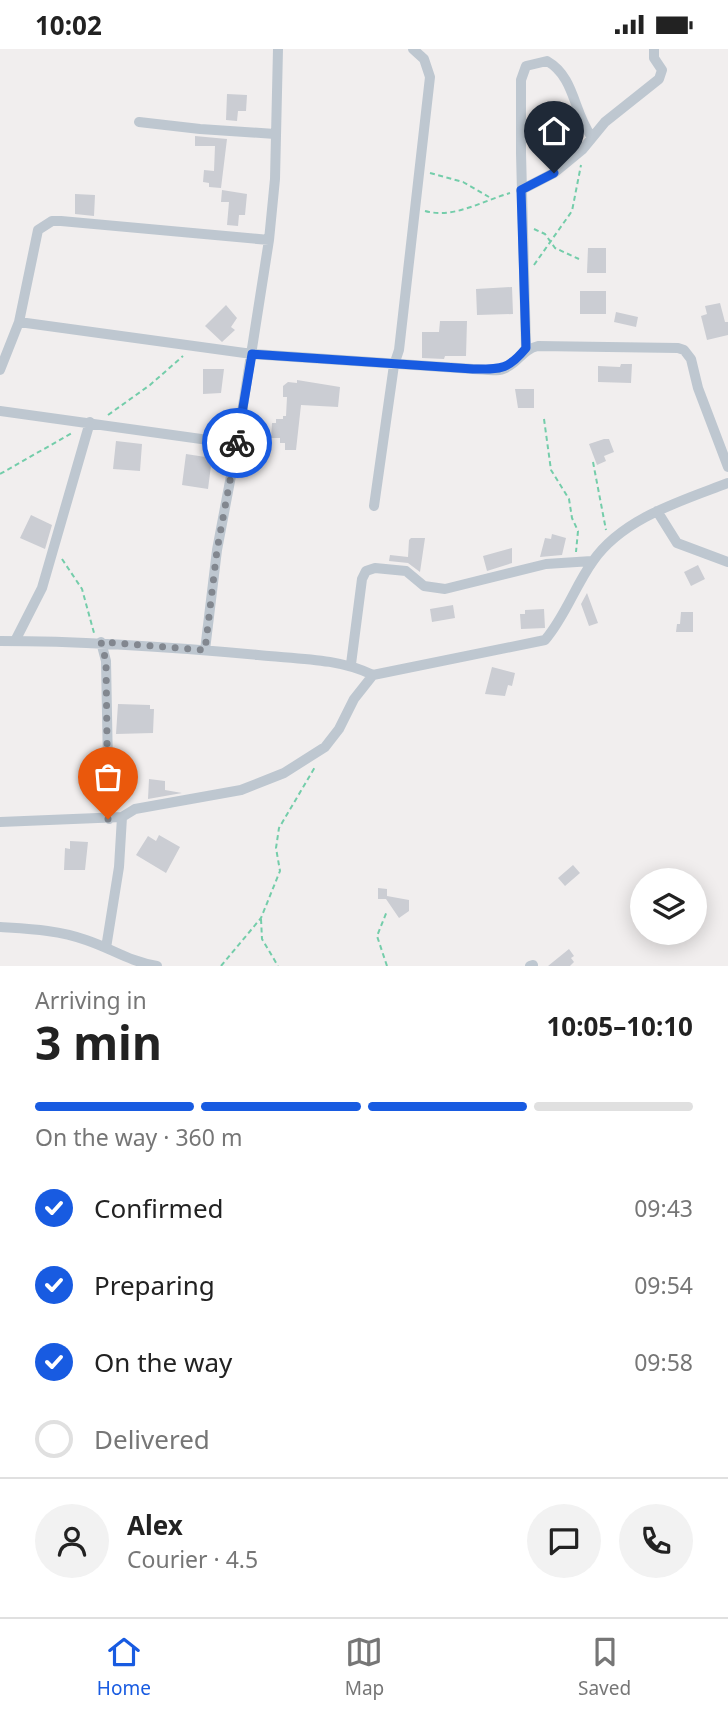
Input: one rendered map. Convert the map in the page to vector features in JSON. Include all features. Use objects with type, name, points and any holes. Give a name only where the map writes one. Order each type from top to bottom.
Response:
[{"type":"street","points":[[205,650],[217,550],[237,444],[269,240],[275,179],[278,49]]},
{"type":"street","points":[[374,506],[394,365],[399,350],[430,77],[424,59],[413,49]]},
{"type":"street","points":[[521,190],[554,173],[582,150],[605,122],[659,79],[662,70],[653,58],[654,49]]},
{"type":"street","points":[[19,322],[252,354],[502,370],[515,362],[526,348],[521,190],[522,80],[526,66],[547,61],[557,66],[566,77],[582,121],[591,136]]},
{"type":"street","points":[[139,122],[275,134]]},
{"type":"street","points":[[0,370],[19,322],[38,230],[51,221],[269,240]]},
{"type":"street","points":[[526,348],[558,344],[684,350],[691,359],[698,388],[728,467]]},
{"type":"street","points":[[0,411],[237,444]]},
{"type":"street","points":[[15,641],[43,588],[90,422]]},
{"type":"street","points":[[0,641],[101,642],[205,650],[351,664],[373,675],[545,640],[592,561],[609,541],[657,511],[728,483]]},
{"type":"street","points":[[657,511],[677,543],[728,562]]},
{"type":"street","points":[[351,664],[362,579],[366,571],[375,568],[406,571],[424,586],[445,589],[546,564],[575,560],[592,561]]},
{"type":"street","points":[[101,642],[106,661],[108,819]]},
{"type":"street","points":[[0,822],[108,819],[122,817],[135,809],[241,790],[284,773],[325,747],[339,729],[354,699],[373,675]]},
{"type":"street","points":[[106,947],[119,867],[122,817]]},
{"type":"street","points":[[0,927],[52,930],[106,947],[132,961],[158,966]]},
{"type":"path","points":[[524,277],[575,205],[582,150]]},
{"type":"path","points":[[419,171],[463,182],[491,198]]},
{"type":"path","points":[[415,208],[446,214],[521,190]]},
{"type":"path","points":[[522,228],[541,231],[549,242],[579,259]]},
{"type":"path","points":[[544,419],[551,470],[569,499],[572,518],[578,531],[575,560]]},
{"type":"path","points":[[593,462],[609,541]]},
{"type":"path","points":[[55,550],[82,589],[93,632],[101,642]]},
{"type":"path","points":[[221,966],[261,918],[279,871],[276,848],[279,828],[315,767]]},
{"type":"path","points":[[387,911],[377,936],[387,966]]},
{"type":"path","points":[[261,918],[262,939],[278,966]]},
{"type":"building","points":[[227,94],[247,95],[246,111],[238,111],[237,121],[226,120]]},
{"type":"building","points":[[195,136],[227,139],[221,188],[209,187],[209,183],[203,182],[204,170],[214,171],[215,146],[195,146]]},
{"type":"building","points":[[222,190],[247,194],[245,215],[239,215],[238,226],[227,225],[229,202],[221,202]]},
{"type":"building","points":[[75,194],[95,195],[94,216],[75,214]]},
{"type":"building","points":[[588,248],[606,248],[606,273],[587,273]]},
{"type":"building","points":[[512,287],[513,314],[477,315],[476,289]]},
{"type":"building","points":[[580,291],[606,291],[606,314],[580,314]]},
{"type":"building","points":[[720,303],[725,322],[728,322],[728,335],[707,340],[701,316],[707,314],[705,306]]},
{"type":"building","points":[[226,305],[237,318],[231,327],[235,330],[222,342],[205,326]]},
{"type":"building","points":[[616,312],[638,317],[636,327],[614,322]]},
{"type":"building","points":[[440,321],[467,321],[466,356],[422,358],[422,332],[439,332]]},
{"type":"building","points":[[621,364],[632,364],[631,383],[598,382],[598,366],[620,367]]},
{"type":"building","points":[[203,369],[224,369],[221,393],[203,394]]},
{"type":"building","points":[[297,380],[340,387],[338,407],[301,405],[296,450],[285,450],[285,443],[280,443],[280,438],[271,438],[272,423],[286,416],[287,397],[283,397],[283,386],[288,382],[297,383]]},
{"type":"building","points":[[515,389],[534,389],[534,408],[518,408]]},
{"type":"building","points":[[609,439],[614,452],[604,456],[606,461],[597,465],[589,444]]},
{"type":"building","points":[[116,441],[142,444],[140,471],[113,469]]},
{"type":"building","points":[[186,454],[212,458],[208,489],[182,485]]},
{"type":"building","points":[[31,515],[52,525],[45,549],[20,538]]},
{"type":"building","points":[[552,534],[566,538],[562,555],[540,557],[545,538],[551,539]]},
{"type":"building","points":[[411,538],[425,538],[420,572],[408,563],[389,561],[390,555],[408,557]]},
{"type":"building","points":[[512,548],[512,563],[487,571],[483,556]]},
{"type":"building","points":[[698,565],[705,579],[691,586],[684,572]]},
{"type":"building","points":[[587,593],[598,623],[589,626],[581,604]]},
{"type":"building","points":[[453,605],[455,618],[432,622],[430,609]]},
{"type":"building","points":[[544,609],[545,628],[521,629],[520,614],[525,614],[525,610]]},
{"type":"building","points":[[681,612],[693,612],[693,632],[676,632]]},
{"type":"building","points":[[492,667],[515,673],[512,686],[508,685],[505,696],[485,694]]},
{"type":"building","points":[[118,704],[150,705],[150,709],[154,709],[153,733],[116,734]]},
{"type":"building","points":[[149,779],[165,781],[165,790],[182,793],[148,799]]},
{"type":"building","points":[[159,835],[180,847],[166,873],[136,855],[148,836],[156,841]]},
{"type":"building","points":[[70,841],[88,842],[85,870],[64,870],[65,848],[70,849]]},
{"type":"building","points":[[573,865],[580,873],[565,886],[558,878]]},
{"type":"building","points":[[378,888],[387,889],[387,896],[409,900],[409,911],[399,918],[386,899],[378,899]]},
{"type":"building","points":[[569,949],[574,956],[571,958],[574,962],[570,966],[548,966]]},
{"type":"way so far","points":[[108,819],[106,661],[101,642],[205,650],[217,550],[237,443]]},
{"type":"route","points":[[237,443],[252,354],[502,370],[515,362],[526,348],[521,190],[554,173]]}]
